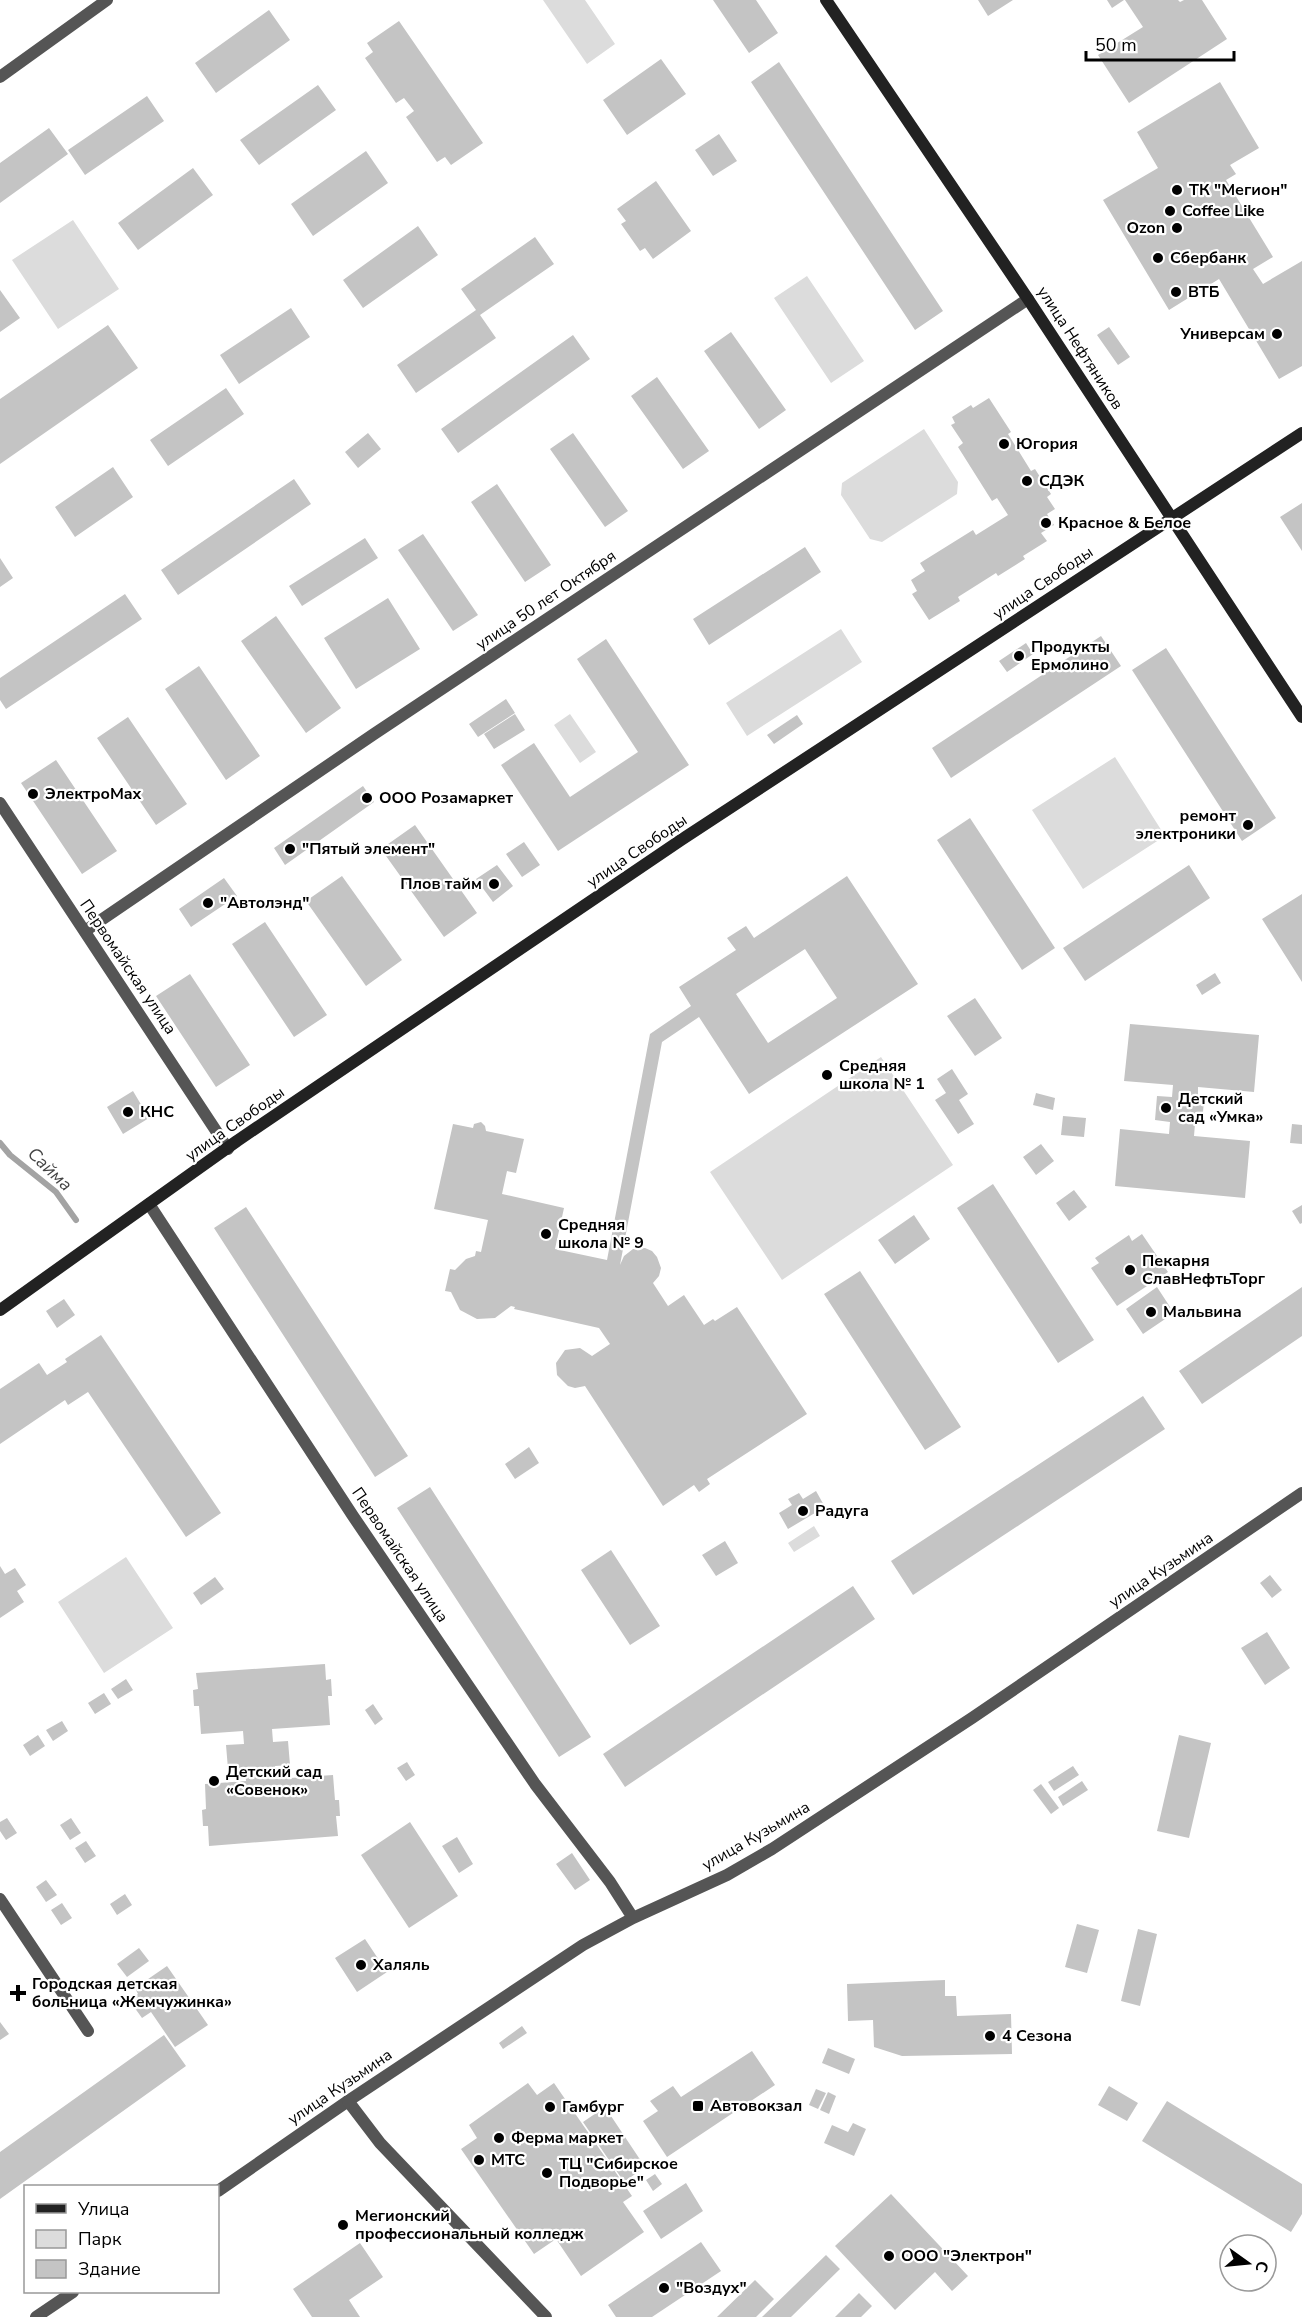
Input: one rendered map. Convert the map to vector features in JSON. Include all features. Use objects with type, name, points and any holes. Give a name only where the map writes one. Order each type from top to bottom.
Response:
[{"type":"main road","name":"улица Нефтяников","points":[[826,0],[1028,299],[1302,717]]},
{"type":"main road","name":"улица Свободы","points":[[0,1310],[228,1149],[681,840],[1302,433]]},
{"type":"street","points":[[0,77],[107,0]]},
{"type":"street","name":"улица 50 лет Октября","points":[[85,931],[374,734],[1028,299]]},
{"type":"street","name":"Первомайская улица","points":[[0,803],[228,1149]]},
{"type":"street","name":"Первомайская улица","points":[[149,1204],[359,1526],[535,1784],[599,1866],[633,1918]]},
{"type":"street","name":"улица Кузьмина","points":[[219,2190],[348,2100],[550,1965],[633,1918],[727,1875],[772,1850],[972,1718],[1302,1493]]},
{"type":"street","points":[[0,1899],[88,2031]]},
{"type":"street","points":[[348,2100],[388,2151],[546,2317]]},
{"type":"street","points":[[36,2317],[72,2293]]},
{"type":"green space","points":[[543,0],[585,0],[615,44],[587,64]]},
{"type":"green space","points":[[73,220],[119,289],[58,329],[12,260]]},
{"type":"green space","points":[[807,276],[864,361],[831,383],[774,298]]},
{"type":"green space","points":[[924,429],[958,482],[957,494],[882,542],[870,539],[841,495],[842,483]]},
{"type":"green space","points":[[841,629],[862,662],[747,736],[726,703]]},
{"type":"green space","points":[[570,714],[596,752],[580,763],[554,725]]},
{"type":"green space","points":[[1115,757],[1165,836],[1083,889],[1032,810]]},
{"type":"green space","points":[[881,1057],[953,1165],[782,1280],[710,1172]]},
{"type":"green space","points":[[814,1526],[820,1536],[794,1552],[788,1543]]},
{"type":"green space","points":[[126,1557],[173,1628],[104,1673],[58,1602]]},
{"type":"building","points":[[713,0],[756,0],[778,33],[749,53]]},
{"type":"building","points":[[978,0],[1013,0],[988,16]]},
{"type":"building","points":[[1107,0],[1124,0],[1112,8]]},
{"type":"building","points":[[1125,0],[1178,0],[1180,2],[1202,0],[1227,39],[1129,103],[1098,55],[1143,27]]},
{"type":"building","points":[[269,10],[290,40],[216,93],[195,63]]},
{"type":"building","points":[[399,21],[483,143],[451,165],[445,157],[437,162],[406,117],[414,111],[404,98],[396,103],[365,58],[373,52],[367,43]]},
{"type":"building","points":[[661,59],[686,94],[627,135],[603,100]]},
{"type":"building","points":[[779,62],[943,311],[915,330],[751,82]]},
{"type":"building","name":"ТК \"Мегион\"","points":[[1220,82],[1259,148],[1230,165],[1236,174],[1226,180],[1273,257],[1253,269],[1263,284],[1302,261],[1302,366],[1279,379],[1219,279],[1169,310],[1103,200],[1158,168],[1137,132]]},
{"type":"building","points":[[318,85],[336,110],[259,165],[240,140]]},
{"type":"building","points":[[147,96],[164,121],[85,175],[68,150]]},
{"type":"building","points":[[49,128],[68,154],[0,203],[0,163]]},
{"type":"building","points":[[719,134],[737,161],[713,176],[695,150]]},
{"type":"building","points":[[366,151],[388,183],[313,236],[291,204]]},
{"type":"building","points":[[193,168],[213,195],[138,250],[118,223]]},
{"type":"building","points":[[656,181],[691,231],[653,259],[645,248],[640,251],[621,224],[626,221],[617,209]]},
{"type":"building","points":[[418,226],[438,255],[363,308],[343,280]]},
{"type":"building","points":[[535,237],[554,264],[480,315],[496,338],[416,393],[397,365],[476,310],[461,289]]},
{"type":"building","points":[[0,290],[20,318],[0,332]]},
{"type":"building","points":[[291,308],[310,337],[239,384],[220,355]]},
{"type":"building","points":[[108,325],[138,368],[0,464],[0,399]]},
{"type":"building","points":[[1109,327],[1130,357],[1118,365],[1097,335]]},
{"type":"building","points":[[731,332],[786,410],[759,429],[704,351]]},
{"type":"building","points":[[573,335],[590,359],[458,453],[441,429]]},
{"type":"building","points":[[657,377],[709,451],[683,469],[631,396]]},
{"type":"building","points":[[226,388],[244,414],[168,466],[150,440]]},
{"type":"building","points":[[989,398],[1011,432],[1008,434],[1031,471],[1035,469],[1051,494],[1047,497],[1055,509],[1047,514],[1054,525],[1041,533],[1047,541],[1023,556],[1025,559],[998,576],[996,573],[958,597],[960,601],[929,620],[912,594],[917,591],[911,580],[925,571],[920,563],[973,530],[976,535],[1008,515],[997,498],[992,501],[958,447],[963,443],[951,425],[955,423],[952,417],[971,405],[973,408]]},
{"type":"building","points":[[368,433],[381,449],[358,468],[345,452]]},
{"type":"building","points":[[573,433],[628,511],[605,527],[550,449]]},
{"type":"building","points":[[113,467],[133,497],[75,537],[55,507]]},
{"type":"building","points":[[294,479],[311,504],[178,595],[161,570]]},
{"type":"building","points":[[497,484],[551,565],[525,582],[471,502]]},
{"type":"building","points":[[1302,503],[1302,551],[1280,517]]},
{"type":"building","points":[[423,534],[478,615],[453,631],[398,550]]},
{"type":"building","points":[[365,538],[378,558],[302,606],[289,586]]},
{"type":"building","points":[[805,547],[821,572],[709,645],[693,619]]},
{"type":"building","points":[[0,558],[13,578],[0,587]]},
{"type":"building","points":[[125,594],[142,619],[6,709],[0,700],[0,678]]},
{"type":"building","points":[[388,598],[420,649],[356,689],[324,638]]},
{"type":"building","points":[[276,616],[341,708],[306,733],[241,641]]},
{"type":"building","points":[[1101,636],[1121,666],[951,778],[932,748]]},
{"type":"building","points":[[606,639],[689,765],[558,851],[501,765],[534,743],[570,797],[638,752],[577,659]]},
{"type":"building","points":[[1026,643],[1033,654],[1007,672],[999,661]]},
{"type":"building","points":[[1166,648],[1276,818],[1242,841],[1132,670]]},
{"type":"building","points":[[199,666],[260,756],[226,780],[165,689]]},
{"type":"building","points":[[506,699],[515,713],[478,737],[469,724]]},
{"type":"building","points":[[515,714],[525,730],[494,749],[484,734]]},
{"type":"building","points":[[797,715],[803,724],[774,744],[767,735]]},
{"type":"building","points":[[128,717],[187,804],[156,825],[97,738]]},
{"type":"building","points":[[56,760],[117,851],[82,874],[21,783]]},
{"type":"building","points":[[363,786],[374,802],[285,865],[274,848]]},
{"type":"building","points":[[970,818],[1055,948],[1022,970],[937,840]]},
{"type":"building","points":[[415,825],[477,913],[444,937],[381,849]]},
{"type":"building","points":[[524,842],[540,865],[522,877],[506,854]]},
{"type":"building","points":[[497,865],[513,886],[493,902],[476,879]]},
{"type":"building","points":[[1189,865],[1210,898],[1085,981],[1063,948]]},
{"type":"building","points":[[342,876],[402,960],[366,986],[306,901]]},
{"type":"building","points":[[847,876],[918,984],[749,1094],[699,1017],[662,1042],[620,1265],[624,1256],[633,1249],[645,1248],[652,1251],[661,1268],[659,1276],[653,1283],[668,1306],[684,1295],[704,1325],[737,1307],[807,1414],[707,1479],[710,1484],[699,1492],[694,1485],[663,1506],[585,1386],[575,1388],[568,1386],[557,1375],[556,1363],[565,1350],[580,1348],[592,1356],[610,1344],[599,1328],[514,1309],[515,1307],[511,1306],[495,1318],[477,1319],[460,1310],[451,1292],[445,1291],[450,1269],[455,1270],[466,1259],[475,1256],[476,1251],[481,1252],[488,1220],[434,1209],[453,1124],[473,1128],[474,1124],[481,1122],[486,1131],[524,1139],[516,1173],[507,1171],[502,1194],[564,1208],[555,1249],[607,1260],[650,1034],[691,1006],[679,987],[736,950],[727,938],[746,926],[754,938]],"holes":[[[805,949],[837,998],[768,1043],[736,994]]]},
{"type":"building","name":"\"Автолэнд\"","points":[[224,878],[237,896],[191,927],[179,909]]},
{"type":"building","points":[[1302,894],[1302,982],[1262,919]]},
{"type":"building","points":[[265,922],[327,1015],[294,1037],[232,944]]},
{"type":"building","points":[[1215,973],[1221,983],[1202,995],[1196,985]]},
{"type":"building","points":[[190,974],[250,1065],[216,1087],[156,996]]},
{"type":"building","points":[[975,998],[1002,1038],[975,1056],[947,1016]]},
{"type":"building","points":[[1130,1024],[1259,1035],[1254,1092],[1198,1087],[1198,1100],[1204,1100],[1202,1124],[1195,1124],[1194,1136],[1250,1141],[1245,1198],[1115,1186],[1120,1129],[1169,1134],[1170,1122],[1155,1120],[1157,1096],[1172,1097],[1173,1085],[1124,1081]]},
{"type":"building","points":[[952,1069],[968,1094],[959,1100],[974,1124],[958,1134],[935,1100],[946,1093],[937,1079]]},
{"type":"building","name":"КНС","points":[[133,1091],[149,1118],[123,1134],[107,1107]]},
{"type":"building","points":[[1036,1093],[1055,1098],[1053,1110],[1033,1105]]},
{"type":"building","points":[[1063,1116],[1086,1118],[1084,1137],[1061,1135]]},
{"type":"building","points":[[1292,1124],[1302,1125],[1302,1144],[1290,1143]]},
{"type":"building","points":[[1041,1144],[1054,1161],[1036,1175],[1023,1157]]},
{"type":"building","points":[[993,1184],[1094,1340],[1058,1363],[957,1208]]},
{"type":"building","points":[[1074,1190],[1087,1207],[1069,1221],[1056,1203]]},
{"type":"building","points":[[1302,1205],[1302,1223],[1300,1224],[1292,1211]]},
{"type":"building","points":[[246,1207],[408,1456],[375,1477],[214,1228]]},
{"type":"building","points":[[914,1215],[930,1239],[895,1264],[878,1240]]},
{"type":"building","name":"Пекарня СлавНефтьТорг","points":[[1142,1234],[1168,1272],[1117,1306],[1091,1268],[1099,1263],[1095,1258],[1129,1235],[1132,1241]]},
{"type":"building","points":[[860,1271],[961,1427],[925,1450],[824,1294]]},
{"type":"building","points":[[1157,1287],[1174,1313],[1143,1334],[1126,1309]]},
{"type":"building","points":[[1302,1287],[1302,1336],[1202,1404],[1179,1371]]},
{"type":"building","points":[[64,1299],[75,1315],[57,1328],[46,1311]]},
{"type":"building","points":[[101,1335],[221,1513],[186,1537],[88,1392],[68,1405],[65,1400],[0,1444],[0,1389],[39,1363],[47,1375],[67,1362],[65,1359]]},
{"type":"building","points":[[1143,1396],[1165,1429],[913,1595],[891,1561]]},
{"type":"building","points":[[529,1447],[539,1463],[515,1479],[505,1464]]},
{"type":"building","points":[[430,1487],[591,1737],[559,1757],[397,1508]]},
{"type":"building","points":[[816,1491],[825,1507],[788,1529],[779,1513],[792,1505],[788,1499],[799,1493],[803,1499]]},
{"type":"building","points":[[725,1541],[738,1563],[716,1576],[702,1555]]},
{"type":"building","points":[[611,1550],[660,1626],[630,1645],[581,1570]]},
{"type":"building","points":[[0,1566],[5,1574],[15,1568],[26,1585],[17,1591],[24,1602],[0,1618]]},
{"type":"building","points":[[1270,1575],[1282,1590],[1272,1598],[1260,1583]]},
{"type":"building","points":[[215,1577],[224,1589],[201,1605],[193,1593]]},
{"type":"building","points":[[853,1586],[875,1619],[625,1787],[603,1754]]},
{"type":"building","points":[[1267,1632],[1290,1668],[1265,1685],[1241,1648]]},
{"type":"building","points":[[325,1664],[326,1680],[331,1679],[332,1696],[328,1696],[330,1725],[272,1729],[273,1742],[288,1741],[290,1765],[275,1766],[276,1779],[333,1775],[335,1800],[339,1800],[340,1816],[336,1816],[338,1836],[209,1846],[208,1826],[203,1826],[202,1810],[206,1809],[205,1784],[246,1781],[245,1768],[228,1769],[226,1745],[244,1744],[243,1731],[201,1734],[199,1706],[194,1706],[193,1690],[198,1689],[196,1673]]},
{"type":"building","points":[[126,1679],[133,1690],[118,1699],[111,1689]]},
{"type":"building","points":[[104,1693],[111,1704],[95,1714],[88,1703]]},
{"type":"building","points":[[373,1704],[383,1719],[375,1725],[365,1710]]},
{"type":"building","points":[[62,1721],[68,1731],[53,1741],[46,1730]]},
{"type":"building","points":[[38,1735],[45,1746],[30,1756],[23,1745]]},
{"type":"building","points":[[1179,1735],[1211,1743],[1189,1838],[1157,1831]]},
{"type":"building","points":[[407,1762],[415,1775],[406,1781],[397,1768]]},
{"type":"building","points":[[1073,1766],[1079,1775],[1054,1791],[1048,1782]]},
{"type":"building","points":[[1082,1781],[1088,1790],[1063,1806],[1058,1797]]},
{"type":"building","points":[[1041,1784],[1059,1808],[1051,1814],[1033,1790]]},
{"type":"building","points":[[7,1818],[17,1833],[6,1840],[0,1831],[0,1822]]},
{"type":"building","points":[[71,1818],[81,1833],[70,1840],[60,1825]]},
{"type":"building","points":[[410,1822],[458,1896],[409,1928],[361,1855]]},
{"type":"building","points":[[457,1837],[473,1864],[459,1873],[442,1846]]},
{"type":"building","points":[[86,1841],[96,1856],[85,1863],[75,1848]]},
{"type":"building","points":[[572,1853],[590,1880],[575,1890],[556,1864]]},
{"type":"building","points":[[46,1880],[57,1895],[46,1902],[36,1887]]},
{"type":"building","points":[[125,1894],[132,1905],[117,1915],[110,1904]]},
{"type":"building","points":[[62,1903],[72,1918],[61,1925],[51,1910]]},
{"type":"building","points":[[1077,1924],[1099,1930],[1087,1973],[1065,1967]]},
{"type":"building","points":[[1138,1929],[1157,1934],[1140,2006],[1121,2001]]},
{"type":"building","name":"Халяль","points":[[365,1939],[387,1972],[357,1992],[335,1958]]},
{"type":"building","points":[[139,1948],[149,1961],[127,1977],[117,1964]]},
{"type":"building","points":[[167,1966],[208,2025],[175,2047],[151,2012],[142,2018],[129,2000],[138,1994],[135,1988]]},
{"type":"building","points":[[945,1980],[945,1996],[956,1996],[957,2016],[1011,2014],[1012,2054],[902,2056],[874,2047],[873,2020],[848,2021],[847,1984]]},
{"type":"building","points":[[0,2022],[9,2034],[0,2040]]},
{"type":"building","points":[[522,2026],[527,2033],[503,2049],[499,2043]]},
{"type":"building","points":[[164,2035],[186,2066],[0,2199],[0,2152]]},
{"type":"building","points":[[828,2048],[855,2059],[849,2074],[822,2063]]},
{"type":"building","name":"Автовокзал","points":[[752,2051],[775,2085],[667,2157],[643,2121],[658,2111],[650,2101],[673,2086],[681,2097]]},
{"type":"building","name":"ТЦ \"Сибирское Подворье\"","points":[[528,2083],[537,2095],[554,2083],[632,2196],[623,2202],[644,2232],[581,2276],[556,2239],[534,2254],[461,2149],[477,2138],[469,2125]]},
{"type":"building","points":[[1109,2086],[1138,2103],[1127,2121],[1098,2105]]},
{"type":"building","points":[[816,2089],[826,2093],[818,2109],[809,2105]]},
{"type":"building","points":[[828,2092],[836,2096],[829,2114],[820,2110]]},
{"type":"building","points":[[1167,2101],[1302,2184],[1302,2214],[1291,2232],[1142,2141]]},
{"type":"building","points":[[605,2107],[645,2167],[624,2182],[583,2122]]},
{"type":"building","points":[[853,2123],[866,2129],[854,2156],[824,2143],[832,2125],[848,2132]]},
{"type":"building","points":[[655,2174],[662,2184],[653,2191],[646,2180]]},
{"type":"building","points":[[686,2183],[703,2211],[661,2239],[643,2211]]},
{"type":"building","name":"ООО \"Электрон\"","points":[[891,2194],[968,2276],[952,2291],[935,2272],[895,2310],[835,2246]]},
{"type":"building","name":"\"Воздух\"","points":[[701,2242],[721,2271],[652,2317],[616,2317],[608,2305]]},
{"type":"building","points":[[360,2243],[383,2277],[349,2300],[360,2317],[312,2317],[293,2289]]},
{"type":"building","points":[[826,2255],[840,2269],[791,2317],[762,2317]]},
{"type":"building","points":[[755,2280],[774,2299],[756,2317],[717,2317]]},
{"type":"building","points":[[859,2293],[872,2306],[861,2317],[835,2317]]},
{"type":"waterway","name":"Сайма","points":[[0,1143],[10,1155],[56,1192],[76,1220]]},
{"type":"place","name":"ТК \"Мегион\"","points":[[1177,190]]},
{"type":"place","name":"Coffee Like","points":[[1170,211]]},
{"type":"place","name":"Ozon","points":[[1177,228]]},
{"type":"place","name":"Сбербанк","points":[[1158,258]]},
{"type":"place","name":"ВТБ","points":[[1176,292]]},
{"type":"place","name":"Универсам","points":[[1277,334]]},
{"type":"place","name":"Югория","points":[[1004,444]]},
{"type":"place","name":"СДЭК","points":[[1027,481]]},
{"type":"place","name":"Красное & Белое","points":[[1046,523]]},
{"type":"place","name":"Продукты Ермолино","points":[[1019,656]]},
{"type":"place","name":"ЭлектроMax","points":[[33,794]]},
{"type":"place","name":"ООО Розамаркет","points":[[367,798]]},
{"type":"place","name":"ремонт электроники","points":[[1248,825]]},
{"type":"place","name":"\"Пятый элемент\"","points":[[290,849]]},
{"type":"place","name":"Плов тайм","points":[[494,884]]},
{"type":"place","name":"\"Автолэнд\"","points":[[208,903]]},
{"type":"place","name":"Средняя школа № 1","points":[[827,1075]]},
{"type":"place","name":"Детский сад «Умка»","points":[[1166,1108]]},
{"type":"place","name":"КНС","points":[[128,1112]]},
{"type":"place","name":"Средняя школа № 9","points":[[546,1234]]},
{"type":"place","name":"Пекарня СлавНефтьТорг","points":[[1130,1270]]},
{"type":"place","name":"Мальвина","points":[[1151,1312]]},
{"type":"place","name":"Радуга","points":[[803,1511]]},
{"type":"place","name":"Детский сад «Совенок»","points":[[214,1781]]},
{"type":"place","name":"Халяль","points":[[361,1965]]},
{"type":"place","name":"Городская детская больница «Жемчужинка»","points":[[18,1993]]},
{"type":"place","name":"4 Сезона","points":[[990,2036]]},
{"type":"place","name":"Автовокзал","points":[[698,2106]]},
{"type":"place","name":"Гамбург","points":[[550,2107]]},
{"type":"place","name":"Ферма маркет","points":[[499,2138]]},
{"type":"place","name":"МТС","points":[[479,2160]]},
{"type":"place","name":"ТЦ \"Сибирское Подворье\"","points":[[547,2173]]},
{"type":"place","name":"Мегионский профессиональный колледж","points":[[343,2225]]},
{"type":"place","name":"ООО \"Электрон\"","points":[[889,2256]]},
{"type":"place","name":"\"Воздух\"","points":[[664,2288]]}]
